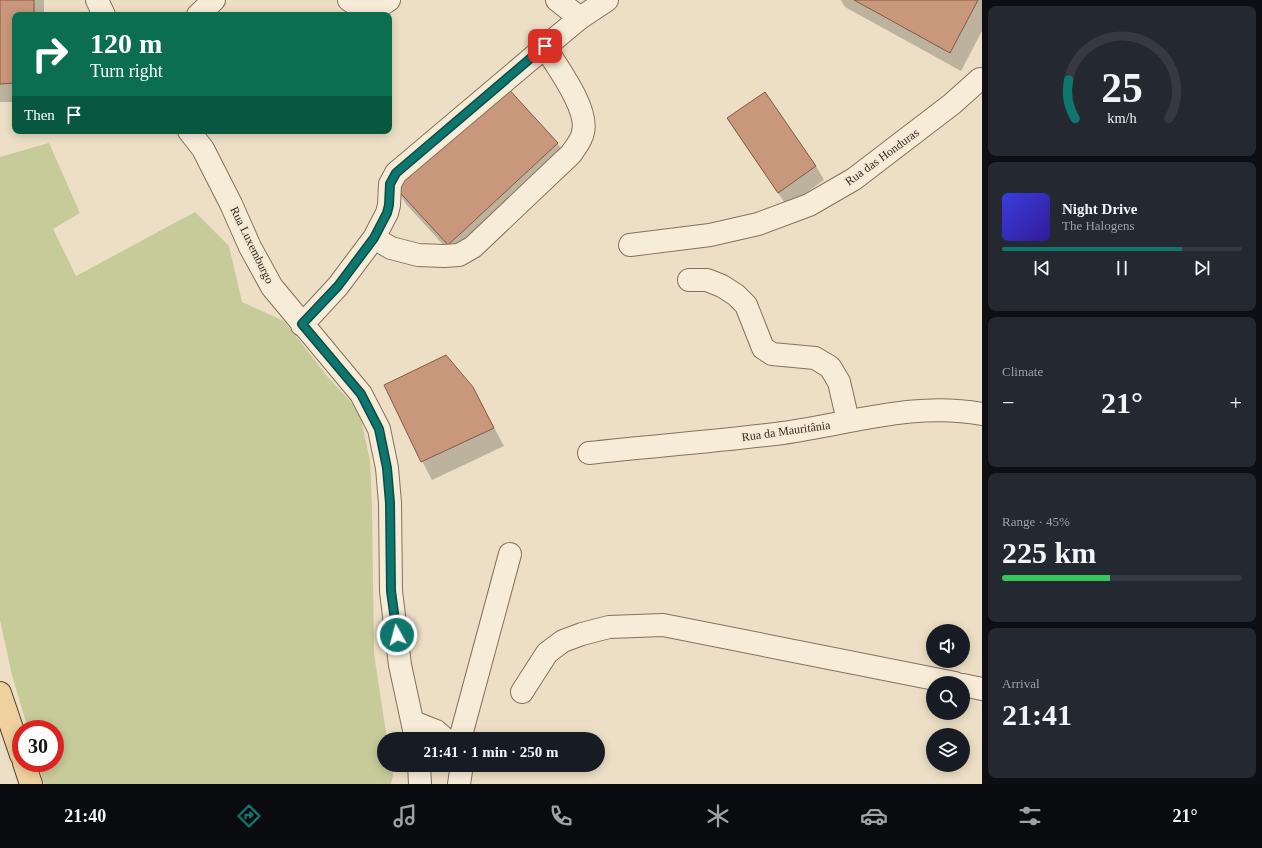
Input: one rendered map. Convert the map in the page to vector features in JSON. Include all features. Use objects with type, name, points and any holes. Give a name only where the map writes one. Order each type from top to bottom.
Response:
[{"type":"main road","points":[[0,693],[12,728]]},
{"type":"main road","points":[[27,772],[31,784]]},
{"type":"street","points":[[97,0],[103,12]]},
{"type":"street","points":[[201,12],[214,0]]},
{"type":"street","points":[[349,0],[368,9],[377,8],[389,0]]},
{"type":"street","points":[[557,0],[580,18]]},
{"type":"street","points":[[302,324],[338,286],[374,238],[387,213],[390,184],[396,173],[545,46],[580,18],[607,0]]},
{"type":"street","points":[[374,238],[391,248],[418,255],[459,255],[473,247],[571,154],[577,146],[583,133],[584,119],[579,103],[545,46]]},
{"type":"street","name":"Rua das Honduras","points":[[630,245],[710,235],[758,224],[809,205],[854,180],[952,104],[981,77]]},
{"type":"street","name":"Rua Luxemburgo","points":[[191,134],[202,149],[231,204],[250,247],[272,287],[361,394],[379,429],[387,468],[390,503],[391,591],[400,664],[414,730]]},
{"type":"street","points":[[689,280],[707,280],[722,286],[736,295],[746,305],[763,348],[772,354],[815,358],[830,367],[839,382],[848,421]]},
{"type":"street","name":"Rua da Mauritânia","points":[[589,453],[784,433],[898,413],[932,410],[982,414]]},
{"type":"street","points":[[462,732],[510,554]]},
{"type":"street","points":[[522,692],[547,653],[563,641],[610,626],[663,625],[926,677]]},
{"type":"street","points":[[970,686],[982,689]]},
{"type":"street","points":[[414,730],[437,732]]},
{"type":"street","points":[[419,772],[420,784]]},
{"type":"street","points":[[460,784],[461,772]]},
{"type":"green space","points":[[49,143],[80,213],[53,229],[76,276],[195,212],[229,246],[242,302],[284,321],[327,376],[359,411],[370,460],[374,654],[386,732],[377,732],[377,772],[393,772],[391,784],[44,784],[41,772],[64,772],[64,720],[25,720],[12,675],[0,620],[0,157]]},
{"type":"building","points":[[0,0],[34,0],[34,12],[12,12],[12,83],[0,84]]},
{"type":"building","points":[[854,0],[978,0],[950,53]]},
{"type":"building","points":[[504,84],[558,143],[448,245],[394,186]]},
{"type":"building","points":[[765,92],[816,166],[778,193],[727,118]]},
{"type":"building","points":[[446,355],[473,387],[494,428],[421,462],[384,385]]},
{"type":"route","points":[[397,635],[391,591],[390,503],[387,468],[379,429],[361,394],[334,360],[302,324],[338,286],[374,238],[387,213],[390,184],[396,173],[545,46]]}]
